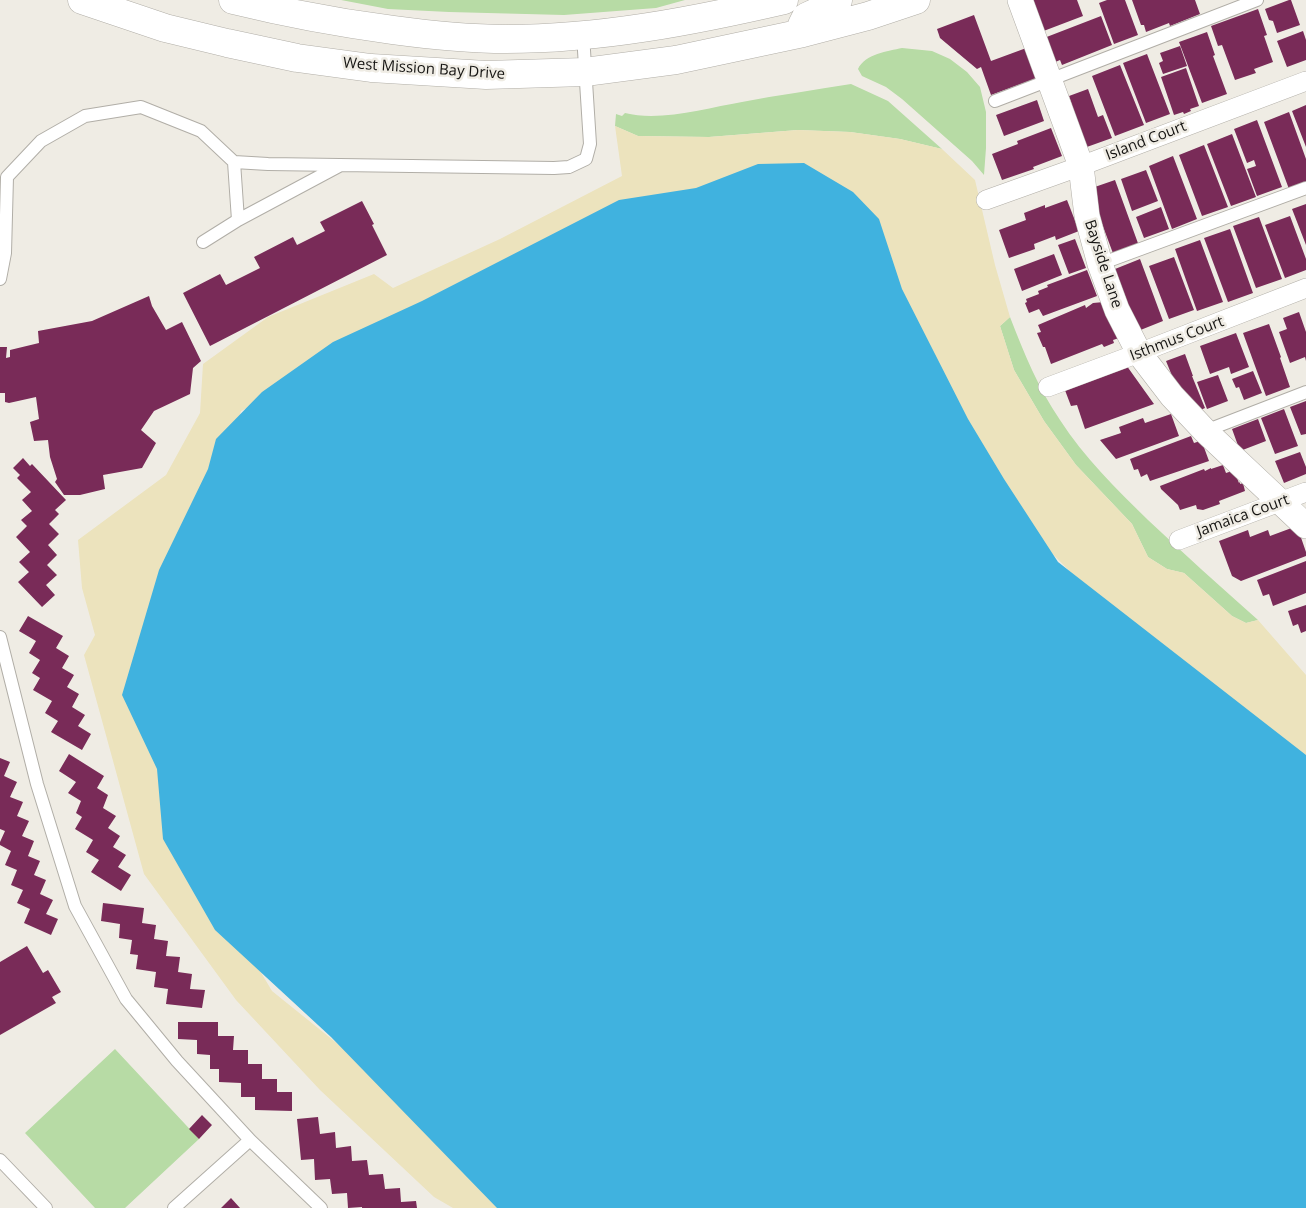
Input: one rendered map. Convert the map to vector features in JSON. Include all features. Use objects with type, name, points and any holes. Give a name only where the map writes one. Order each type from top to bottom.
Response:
[{"type":"main road","name":"West Mission Bay Drive","points":[[82,0],[165,28],[306,59],[372,68],[486,75],[585,72],[676,60],[803,33],[868,16],[916,0]]},
{"type":"main road","points":[[233,0],[262,8],[340,23],[430,35],[506,39],[583,36],[664,25],[784,0]]},
{"type":"main road","points":[[803,33],[802,25],[806,17],[838,0]]},
{"type":"street","name":"Bayside Lane","points":[[1020,0],[1080,166],[1087,216],[1100,264],[1117,310],[1139,353],[1172,396],[1306,526]]},
{"type":"street","name":"Island Court","points":[[986,200],[1306,81]]},
{"type":"street","name":"Isthmus Court","points":[[1048,387],[1306,288]]},
{"type":"street","name":"Jamaica Court","points":[[1179,540],[1306,492]]},
{"type":"lane","points":[[995,101],[1232,4],[1256,0]]},
{"type":"lane","points":[[0,279],[5,252],[7,176],[41,141],[85,116],[141,108],[201,131],[234,162],[569,167],[586,159],[590,144],[583,36]]},
{"type":"lane","points":[[234,162],[238,220]]},
{"type":"lane","points":[[203,242],[238,220],[340,165]]},
{"type":"lane","points":[[1100,264],[1306,188]]},
{"type":"lane","points":[[1206,431],[1306,392]]},
{"type":"lane","points":[[0,637],[37,784],[74,906],[126,999],[176,1061],[250,1140],[321,1208]]},
{"type":"lane","points":[[174,1208],[250,1140]]},
{"type":"lane","points":[[0,1160],[46,1208]]},
{"type":"green space","points":[[341,0],[685,0],[656,8],[564,15],[388,9]]},
{"type":"green space","points":[[902,48],[932,51],[950,59],[967,72],[980,87],[986,112],[984,175],[972,161],[902,99],[886,87],[862,76],[858,69],[866,60],[877,54]]},
{"type":"green space","points":[[851,84],[888,101],[942,149],[900,139],[850,132],[798,130],[709,137],[638,136],[615,126],[616,114],[622,116],[625,113],[653,116],[684,113]]},
{"type":"green space","points":[[1010,317],[1038,383],[1079,447],[1148,520],[1258,620],[1246,623],[1232,616],[1184,573],[1167,569],[1148,557],[1132,524],[1076,465],[1044,421],[1014,370],[1000,326]]},
{"type":"green space","points":[[115,1049],[199,1139],[125,1208],[95,1208],[25,1133]]},
{"type":"sand","points":[[615,126],[638,136],[709,137],[798,130],[850,132],[900,139],[942,149],[975,180],[995,265],[1010,317],[1000,326],[1014,370],[1044,421],[1076,465],[1132,524],[1148,557],[1167,569],[1184,573],[1232,616],[1246,623],[1258,620],[1306,675],[1306,777],[1182,685],[1031,532],[469,297],[241,411],[190,572],[204,877],[272,991],[385,1082],[501,1208],[453,1208],[434,1197],[320,1090],[236,1000],[144,874],[84,655],[95,635],[82,588],[78,540],[166,475],[200,413],[203,364],[268,317],[374,274],[393,288],[500,239],[622,176]]},
{"type":"water","points":[[804,163],[853,192],[879,219],[902,289],[968,419],[1058,562],[1306,755],[1306,1208],[497,1208],[331,1037],[215,930],[163,839],[157,769],[122,695],[159,570],[208,469],[216,439],[262,392],[333,342],[422,301],[619,200],[696,188],[758,164]]},
{"type":"building","points":[[1029,0],[1077,0],[1083,16],[1041,32]]},
{"type":"building","points":[[1107,0],[1125,0],[1138,35],[1114,44],[1099,3]]},
{"type":"building","points":[[1132,0],[1195,0],[1200,14],[1170,26],[1169,23],[1146,32],[1144,25],[1141,25]]},
{"type":"building","points":[[1291,0],[1300,25],[1277,33],[1273,21],[1269,20],[1265,9]]},
{"type":"building","points":[[1258,9],[1267,35],[1264,36],[1273,62],[1254,69],[1256,73],[1235,80],[1222,45],[1218,46],[1211,26]]},
{"type":"building","points":[[974,15],[991,61],[1029,47],[1040,77],[991,95],[981,67],[977,69],[940,38],[937,29]]},
{"type":"building","points":[[1101,16],[1112,45],[1062,65],[1060,60],[1053,63],[1044,38]]},
{"type":"building","points":[[1303,31],[1306,40],[1306,60],[1287,67],[1277,41]]},
{"type":"building","points":[[1207,32],[1215,55],[1213,56],[1227,94],[1202,103],[1179,42]]},
{"type":"building","points":[[1180,46],[1187,66],[1163,74],[1159,63],[1163,61],[1160,53]]},
{"type":"building","points":[[1147,54],[1170,114],[1146,123],[1123,63]]},
{"type":"building","points":[[1120,65],[1144,125],[1115,136],[1092,76]]},
{"type":"building","points":[[1186,68],[1199,106],[1190,109],[1191,111],[1184,114],[1183,112],[1174,115],[1161,77]]},
{"type":"building","points":[[1088,89],[1098,117],[1103,115],[1112,138],[1084,148],[1069,107],[1072,105],[1069,96]]},
{"type":"building","points":[[1037,100],[1044,121],[1004,136],[996,115]]},
{"type":"building","points":[[1306,105],[1306,147],[1292,111]]},
{"type":"building","points":[[1289,112],[1306,159],[1306,182],[1289,189],[1264,122]]},
{"type":"building","points":[[1257,120],[1282,187],[1257,196],[1247,169],[1256,166],[1254,160],[1247,163],[1234,129]]},
{"type":"building","points":[[1051,128],[1062,156],[1033,167],[1034,169],[1002,180],[992,154],[1018,144],[1017,141]]},
{"type":"building","points":[[1232,134],[1256,197],[1231,206],[1207,144]]},
{"type":"building","points":[[1204,145],[1228,207],[1202,216],[1179,155]]},
{"type":"building","points":[[1173,156],[1197,219],[1172,229],[1149,166]]},
{"type":"building","points":[[1146,170],[1158,201],[1132,211],[1121,179]]},
{"type":"building","points":[[1115,180],[1139,246],[1114,256],[1089,189]]},
{"type":"building","points":[[1067,200],[1079,231],[1056,240],[1055,236],[1034,244],[1035,249],[1009,258],[999,230],[1026,220],[1024,213],[1045,205],[1045,208]]},
{"type":"building","points":[[362,201],[387,255],[210,346],[183,293],[220,274],[226,285],[260,268],[254,257],[293,237],[297,245],[325,231],[320,222]]},
{"type":"building","points":[[1306,204],[1306,245],[1292,209]]},
{"type":"building","points":[[1161,207],[1169,229],[1144,238],[1136,217]]},
{"type":"building","points":[[1290,216],[1306,259],[1306,270],[1285,278],[1265,225]]},
{"type":"building","points":[[1259,217],[1282,279],[1256,288],[1233,226]]},
{"type":"building","points":[[1230,229],[1253,293],[1228,302],[1204,238]]},
{"type":"building","points":[[1075,239],[1086,268],[1069,274],[1058,245]]},
{"type":"building","points":[[1200,240],[1223,302],[1197,311],[1175,249]]},
{"type":"building","points":[[1054,254],[1062,275],[1022,291],[1014,269]]},
{"type":"building","points":[[1174,257],[1194,310],[1169,319],[1149,266]]},
{"type":"building","points":[[1140,259],[1163,321],[1138,331],[1115,269]]},
{"type":"building","points":[[1087,270],[1097,296],[1043,316],[1039,309],[1029,313],[1025,303],[1027,302],[1026,299],[1039,294],[1038,291],[1048,287],[1047,285]]},
{"type":"building","points":[[149,296],[152,306],[166,330],[182,322],[201,361],[193,368],[190,394],[154,411],[141,430],[156,443],[142,468],[103,475],[105,489],[80,495],[64,495],[55,482],[57,479],[50,457],[48,440],[34,441],[30,422],[39,419],[36,397],[9,403],[5,402],[5,393],[0,393],[0,347],[7,347],[6,358],[10,357],[10,350],[39,343],[38,331],[92,321]]},
{"type":"building","points":[[1104,302],[1119,338],[1113,340],[1114,343],[1104,347],[1102,344],[1051,364],[1045,347],[1043,347],[1037,333],[1041,332],[1038,325],[1085,305],[1086,308],[1093,303]]},
{"type":"building","points":[[1299,312],[1306,332],[1306,361],[1305,357],[1290,363],[1279,332],[1287,329],[1283,318]]},
{"type":"building","points":[[1269,324],[1290,387],[1266,396],[1243,333]]},
{"type":"building","points":[[1236,333],[1249,367],[1231,374],[1229,367],[1210,374],[1200,346]]},
{"type":"building","points":[[1185,354],[1205,408],[1196,412],[1179,393],[1166,361]]},
{"type":"building","points":[[1124,362],[1154,404],[1085,429],[1077,405],[1071,406],[1063,385]]},
{"type":"building","points":[[1253,371],[1262,393],[1244,400],[1239,387],[1236,388],[1232,379]]},
{"type":"building","points":[[1218,375],[1228,401],[1207,409],[1197,382]]},
{"type":"building","points":[[1306,401],[1306,434],[1301,435],[1290,407]]},
{"type":"building","points":[[1284,409],[1298,446],[1275,454],[1261,418]]},
{"type":"building","points":[[1171,414],[1179,436],[1116,459],[1100,440],[1121,433],[1119,427],[1143,418],[1145,423]]},
{"type":"building","points":[[1258,419],[1266,441],[1240,451],[1232,429]]},
{"type":"building","points":[[1191,436],[1194,443],[1202,442],[1209,461],[1150,481],[1147,474],[1141,477],[1138,469],[1134,470],[1130,459]]},
{"type":"building","points":[[1300,452],[1306,467],[1306,474],[1284,483],[1275,461]]},
{"type":"building","points":[[23,458],[30,466],[32,464],[66,500],[55,510],[59,514],[49,524],[59,534],[48,545],[57,555],[47,565],[57,575],[46,585],[55,595],[42,607],[18,582],[29,572],[19,562],[30,552],[16,537],[27,526],[21,520],[32,511],[22,500],[31,492],[17,478],[20,475],[13,468]]},
{"type":"building","points":[[1223,465],[1226,473],[1232,471],[1235,473],[1239,483],[1243,483],[1245,491],[1219,501],[1220,504],[1203,510],[1197,509],[1196,505],[1180,510],[1178,505],[1161,489],[1160,486],[1204,469],[1205,471]]},
{"type":"building","points":[[1297,526],[1306,556],[1241,581],[1232,576],[1219,541],[1248,530],[1250,537],[1268,530],[1270,536]]},
{"type":"building","points":[[1306,561],[1306,593],[1273,606],[1269,594],[1263,596],[1257,580]]},
{"type":"building","points":[[1306,605],[1306,631],[1301,633],[1298,624],[1293,626],[1288,611]]},
{"type":"building","points":[[28,616],[63,636],[56,648],[69,656],[62,668],[74,675],[67,687],[79,694],[72,707],[85,715],[78,726],[91,734],[82,750],[51,732],[58,721],[45,713],[52,701],[33,690],[40,678],[32,673],[40,660],[29,653],[36,641],[19,631]]},
{"type":"building","points":[[69,754],[104,776],[97,788],[108,795],[103,808],[116,816],[108,828],[120,836],[113,847],[126,855],[118,867],[131,875],[121,891],[91,872],[99,860],[86,852],[93,840],[75,829],[82,817],[76,813],[81,801],[68,793],[76,782],[59,771]]},
{"type":"building","points":[[0,758],[10,762],[4,776],[17,782],[10,797],[23,802],[17,816],[29,821],[22,836],[34,841],[28,856],[40,861],[34,875],[46,880],[40,894],[53,900],[46,914],[58,919],[51,935],[24,923],[30,909],[17,903],[23,890],[11,885],[17,870],[5,865],[11,851],[0,845],[5,831],[0,829]]},
{"type":"building","points":[[103,903],[144,908],[142,923],[156,925],[154,939],[168,941],[166,956],[180,957],[178,972],[192,974],[190,989],[205,990],[202,1008],[166,1004],[168,989],[154,987],[156,972],[136,969],[138,955],[130,954],[132,940],[119,938],[120,924],[101,921]]},
{"type":"building","points":[[27,946],[43,973],[48,970],[61,992],[52,997],[56,1003],[0,1035],[0,962]]},
{"type":"building","points":[[178,1022],[218,1022],[218,1036],[234,1036],[233,1050],[248,1050],[248,1064],[262,1064],[262,1079],[277,1079],[277,1092],[292,1092],[292,1111],[255,1110],[255,1097],[241,1097],[241,1083],[219,1082],[219,1069],[210,1069],[210,1055],[197,1054],[197,1040],[178,1039]]},
{"type":"building","points":[[202,1115],[212,1125],[199,1139],[189,1129]]},
{"type":"building","points":[[318,1117],[320,1134],[335,1132],[336,1148],[351,1146],[352,1161],[367,1160],[369,1175],[383,1174],[385,1189],[400,1188],[401,1202],[416,1201],[417,1208],[348,1208],[347,1193],[332,1194],[330,1179],[315,1180],[314,1159],[301,1160],[297,1119]]},
{"type":"building","points":[[231,1198],[240,1208],[221,1208]]}]
